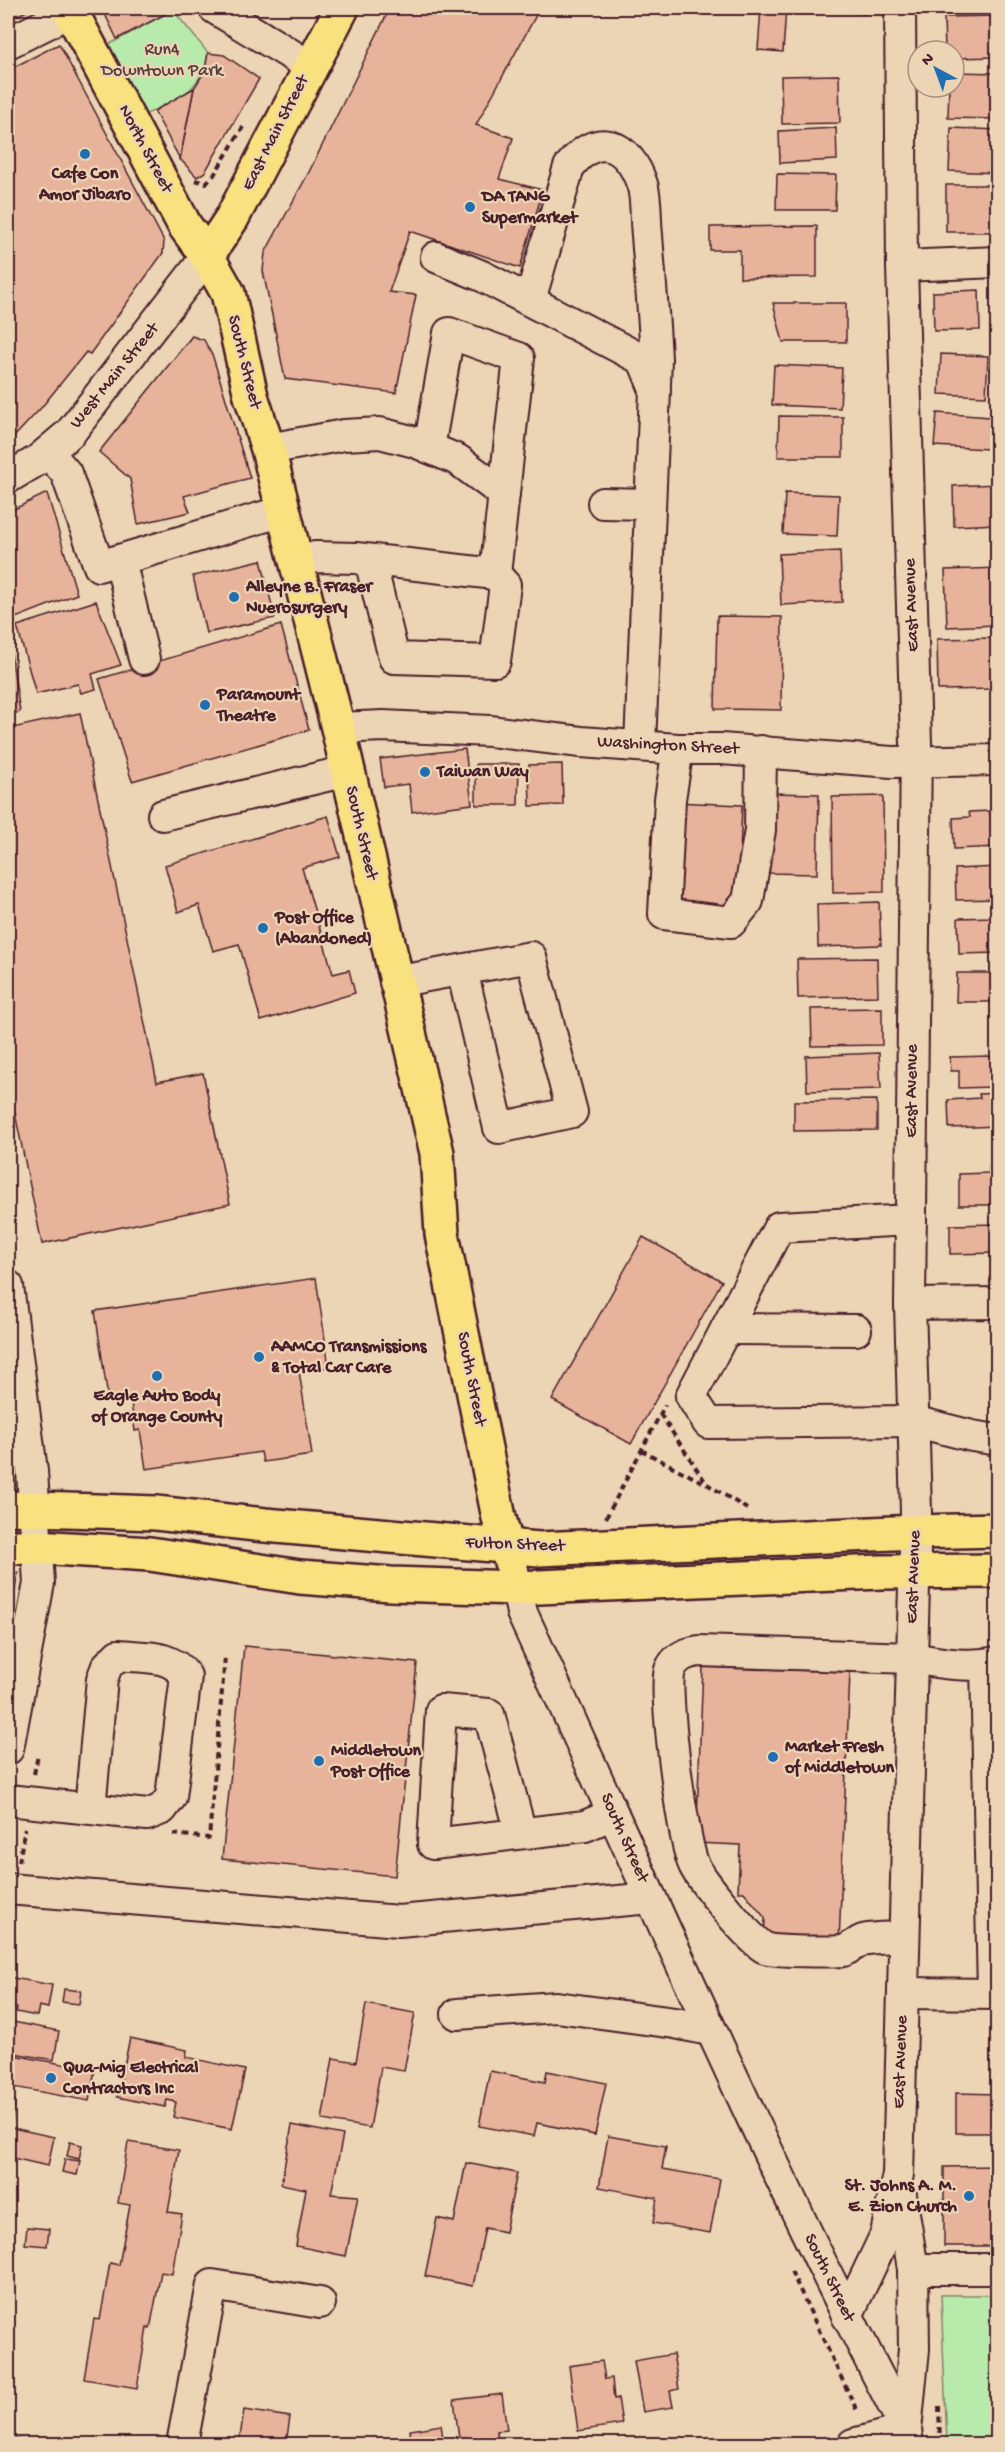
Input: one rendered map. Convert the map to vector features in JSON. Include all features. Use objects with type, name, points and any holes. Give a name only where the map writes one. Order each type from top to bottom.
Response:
[{"type":"main road","name":"East Main Street","points":[[207,256],[232,218],[342,8]]},
{"type":"main road","name":"North Street","points":[[60,14],[185,226],[207,256]]},
{"type":"main road","name":"South Street","points":[[207,256],[228,293],[251,396],[268,449],[338,728],[395,982],[437,1153],[442,1234],[497,1507],[512,1565]]},
{"type":"main road","name":"Fulton Street","points":[[21,1509],[156,1513],[265,1525],[512,1565],[914,1572],[998,1571]]},
{"type":"main road","name":"Fulton Street","points":[[22,1547],[150,1554],[300,1577],[391,1584],[512,1565],[538,1549],[998,1530]]},
{"type":"street","points":[[214,8],[310,66]]},
{"type":"street","name":"East Avenue","points":[[846,2316],[886,2234],[898,2174],[915,1532],[910,1304],[915,708],[902,266],[900,8]]},
{"type":"street","points":[[8,43],[60,14]]},
{"type":"street","points":[[530,300],[569,167],[579,153],[595,144],[609,145],[625,155],[643,186],[656,348],[640,745]]},
{"type":"street","name":"West Main Street","points":[[8,478],[48,452],[70,433],[207,256]]},
{"type":"street","points":[[436,256],[530,300],[643,360],[655,390]]},
{"type":"street","points":[[902,266],[998,262]]},
{"type":"street","points":[[429,448],[449,333],[519,358],[495,574]]},
{"type":"street","points":[[268,449],[344,435],[380,433],[429,448],[458,460],[504,494]]},
{"type":"street","points":[[48,452],[66,473],[99,566],[283,511]]},
{"type":"street","points":[[603,503],[650,504]]},
{"type":"street","points":[[296,564],[315,557],[370,560],[495,574],[505,585],[495,661],[394,658],[370,560]]},
{"type":"street","points":[[120,560],[144,659]]},
{"type":"street","name":"Washington Street","points":[[338,728],[383,726],[490,731],[581,742],[678,749],[760,751],[892,762],[998,760]]},
{"type":"street","points":[[678,749],[670,799],[664,914],[731,922],[748,902],[760,830],[760,751]]},
{"type":"street","points":[[163,815],[347,771]]},
{"type":"street","points":[[395,982],[531,957],[572,1112],[499,1128],[462,970]]},
{"type":"street","points":[[911,1220],[779,1227],[691,1396],[708,1423],[913,1421],[998,1440]]},
{"type":"street","points":[[8,1286],[32,1471],[21,1509],[22,1547],[39,1583],[8,1749]]},
{"type":"street","points":[[910,1304],[998,1303]]},
{"type":"street","points":[[726,1329],[856,1330]]},
{"type":"street","name":"South Street","points":[[512,1565],[522,1613],[710,2030],[846,2316],[907,2437]]},
{"type":"street","points":[[903,1993],[995,1994],[992,1663],[943,1664],[912,1658],[699,1651],[685,1654],[677,1660],[670,1670],[668,1692],[681,1811],[693,1864],[702,1879],[754,1939],[765,1948],[844,1951],[864,1940],[904,1937]]},
{"type":"street","points":[[8,1800],[90,1809],[147,1815],[162,1809],[171,1797],[186,1676],[178,1666],[167,1659],[118,1655],[107,1665],[102,1679],[90,1809]]},
{"type":"street","points":[[521,1833],[489,1714],[441,1710],[433,1844],[585,1826],[613,1814]]},
{"type":"street","points":[[8,1888],[399,1921],[651,1898]]},
{"type":"street","points":[[457,2014],[556,2007],[710,2030]]},
{"type":"street","name":"East Avenue","points":[[898,2174],[913,2269],[914,2349],[907,2437]]},
{"type":"street","points":[[913,2269],[998,2269]]},
{"type":"street","points":[[182,2445],[212,2285],[320,2303]]},
{"type":"street","points":[[853,2445],[907,2437]]},
{"type":"path","points":[[192,179],[206,183],[214,175],[244,126]]},
{"type":"path","points":[[660,1414],[706,1484]]},
{"type":"path","points":[[641,1450],[706,1484],[752,1512]]},
{"type":"green space","name":"Run4 Downtown Park","points":[[173,10],[208,53],[205,66],[200,77],[185,93],[143,116],[108,45]]},
{"type":"green space","points":[[941,2295],[997,2295],[997,2444],[947,2444]]},
{"type":"building","points":[[8,8],[33,8],[8,20]]},
{"type":"building","points":[[102,8],[172,8],[173,10],[117,39]]},
{"type":"building","points":[[390,8],[540,8],[476,125],[513,138],[499,179],[543,190],[520,268],[410,231],[389,292],[416,295],[396,393],[285,379],[263,271],[265,253],[309,172]]},
{"type":"building","points":[[707,8],[746,8],[745,12]]},
{"type":"building","points":[[761,8],[786,8],[783,52],[758,50]]},
{"type":"building","points":[[809,8],[866,8],[866,14]]},
{"type":"building","points":[[998,16],[998,57],[966,58],[966,39],[945,39],[944,17]]},
{"type":"building","points":[[59,44],[164,241],[163,253],[90,354],[86,352],[41,408],[12,439],[8,436],[8,70]]},
{"type":"building","points":[[208,53],[224,55],[259,79],[205,172],[197,177],[180,159],[194,88],[205,71]]},
{"type":"building","points":[[966,72],[998,73],[998,119],[948,118],[949,99],[966,99]]},
{"type":"building","points":[[839,75],[840,123],[782,124],[781,76]]},
{"type":"building","points":[[194,88],[187,123],[180,159],[154,111]]},
{"type":"building","points":[[836,128],[837,160],[780,163],[779,131]]},
{"type":"building","points":[[951,128],[998,130],[998,173],[949,171]]},
{"type":"building","points":[[777,174],[836,175],[835,210],[776,210]]},
{"type":"building","points":[[946,185],[998,185],[998,232],[946,232]]},
{"type":"building","points":[[817,226],[817,277],[740,278],[740,250],[710,250],[710,227]]},
{"type":"building","points":[[979,290],[980,330],[934,331],[933,292]]},
{"type":"building","points":[[994,300],[998,300],[998,344],[995,344]]},
{"type":"building","points":[[773,303],[846,303],[846,342],[783,342]]},
{"type":"building","points":[[192,336],[204,340],[213,357],[250,478],[184,496],[190,512],[138,524],[130,479],[99,452]]},
{"type":"building","points":[[941,354],[988,356],[986,396],[939,394]]},
{"type":"building","points":[[774,365],[842,368],[840,408],[772,405]]},
{"type":"building","points":[[937,413],[990,417],[988,449],[934,446]]},
{"type":"building","points":[[779,416],[843,417],[843,457],[778,457]]},
{"type":"building","points":[[998,484],[998,524],[954,526],[953,486]]},
{"type":"building","points":[[47,493],[77,594],[8,621],[8,512]]},
{"type":"building","points":[[785,493],[839,495],[837,536],[783,534]]},
{"type":"building","points":[[840,551],[842,602],[781,605],[779,554]]},
{"type":"building","name":"Alleyne B. Fraser Nuerosurgery","points":[[261,560],[275,618],[206,633],[193,576]]},
{"type":"building","points":[[998,568],[998,625],[947,627],[945,570]]},
{"type":"building","points":[[96,601],[121,665],[92,674],[96,689],[81,693],[78,684],[36,694],[17,626]]},
{"type":"building","points":[[717,616],[782,617],[781,710],[715,709]]},
{"type":"building","name":"Paramount Theatre","points":[[281,625],[309,730],[132,781],[99,679]]},
{"type":"building","points":[[8,634],[20,712],[8,715]]},
{"type":"building","points":[[998,638],[998,689],[938,690],[937,639]]},
{"type":"building","points":[[80,713],[157,1082],[203,1073],[230,1204],[42,1244],[8,1079],[8,729]]},
{"type":"building","name":"Taiwan Way","points":[[465,749],[472,804],[412,812],[409,784],[384,787],[380,759]]},
{"type":"building","points":[[476,764],[519,764],[518,805],[476,805]]},
{"type":"building","points":[[562,764],[563,805],[530,806],[529,765]]},
{"type":"building","points":[[769,793],[819,794],[817,874],[767,873]]},
{"type":"building","points":[[883,796],[884,892],[833,893],[832,797]]},
{"type":"building","points":[[674,802],[742,805],[738,909],[670,907]]},
{"type":"building","points":[[990,811],[991,819],[998,818],[998,847],[954,849],[953,818],[970,817],[969,812]]},
{"type":"building","name":"Post Office (Abandoned)","points":[[328,816],[340,857],[302,868],[333,974],[349,970],[355,993],[261,1021],[239,944],[213,951],[199,905],[178,912],[165,865]]},
{"type":"building","points":[[998,867],[998,899],[956,900],[955,869]]},
{"type":"building","points":[[879,902],[881,945],[818,947],[817,904]]},
{"type":"building","points":[[994,912],[998,912],[998,953],[959,954],[958,918],[994,917]]},
{"type":"building","points":[[877,958],[878,996],[798,998],[797,959]]},
{"type":"building","points":[[957,973],[998,973],[998,1002],[956,1002]]},
{"type":"building","points":[[882,1008],[882,1045],[812,1046],[811,1009]]},
{"type":"building","points":[[879,1053],[881,1089],[807,1091],[806,1056]]},
{"type":"building","points":[[992,1056],[993,1087],[959,1088],[959,1071],[951,1071],[950,1057]]},
{"type":"building","points":[[998,1093],[998,1126],[949,1128],[948,1100],[980,1098],[979,1094]]},
{"type":"building","points":[[877,1100],[877,1130],[794,1131],[794,1101]]},
{"type":"building","points":[[989,1167],[998,1167],[998,1205],[959,1205],[959,1174],[989,1173]]},
{"type":"building","points":[[998,1224],[998,1253],[950,1254],[950,1225]]},
{"type":"building","points":[[643,1237],[722,1281],[631,1444],[552,1400]]},
{"type":"building","points":[[316,1278],[329,1367],[299,1371],[312,1455],[263,1462],[261,1452],[146,1469],[140,1430],[135,1431],[130,1395],[108,1398],[95,1311]]},
{"type":"building","points":[[18,1573],[8,1627],[8,1574]]},
{"type":"building","name":"Middletown Post Office","points":[[244,1646],[417,1663],[395,1876],[222,1859]]},
{"type":"building","name":"Market Fresh of Middletown","points":[[703,1667],[850,1672],[839,1943],[764,1940],[765,1918],[744,1892],[738,1892],[740,1845],[696,1843]]},
{"type":"building","points":[[8,1977],[52,1985],[48,2008],[39,2006],[37,2016],[16,2012],[17,2008],[8,2006]]},
{"type":"building","points":[[64,1989],[81,1991],[79,2004],[62,2002]]},
{"type":"building","points":[[366,2004],[415,2013],[404,2071],[381,2067],[370,2128],[322,2120],[333,2058],[356,2062]]},
{"type":"building","points":[[8,2021],[59,2031],[54,2060],[8,2052]]},
{"type":"building","points":[[130,2038],[187,2050],[186,2057],[245,2070],[232,2129],[173,2117],[176,2102],[167,2100],[165,2107],[117,2097]]},
{"type":"building","name":"Qua-Mig Electrical Contractors Inc","points":[[8,2054],[95,2070],[89,2101],[8,2086]]},
{"type":"building","points":[[490,2071],[545,2082],[547,2071],[606,2083],[595,2135],[537,2123],[534,2136],[479,2126]]},
{"type":"building","points":[[956,2093],[998,2094],[998,2124],[992,2124],[992,2133],[956,2133]]},
{"type":"building","points":[[8,2100],[15,2101],[11,2125],[8,2124]]},
{"type":"building","points":[[292,2125],[343,2135],[331,2194],[358,2196],[346,2256],[296,2246],[306,2189],[281,2184]]},
{"type":"building","points":[[8,2127],[54,2137],[48,2166],[8,2157]]},
{"type":"building","points":[[608,2136],[666,2146],[662,2169],[720,2179],[710,2233],[653,2223],[657,2198],[599,2187]]},
{"type":"building","points":[[70,2142],[82,2145],[79,2159],[67,2156]]},
{"type":"building","points":[[128,2142],[179,2150],[168,2212],[182,2214],[172,2274],[161,2272],[150,2329],[147,2328],[137,2388],[84,2379],[94,2319],[100,2320],[110,2263],[119,2265],[130,2205],[118,2203]]},
{"type":"building","points":[[65,2159],[80,2161],[77,2175],[62,2172]]},
{"type":"building","points":[[466,2163],[517,2173],[505,2232],[485,2228],[473,2286],[425,2276],[437,2218],[454,2222]]},
{"type":"building","name":"St. Johns A. M. E. Zion Church","points":[[994,2166],[994,2226],[998,2226],[998,2246],[944,2246],[944,2167]]},
{"type":"building","points":[[8,2191],[11,2192],[8,2211]]},
{"type":"building","points":[[8,2223],[12,2224],[9,2241],[8,2240]]},
{"type":"building","points":[[27,2227],[49,2229],[47,2246],[25,2244]]},
{"type":"building","points":[[8,2268],[15,2269],[10,2300],[8,2299]]},
{"type":"building","points":[[673,2354],[679,2389],[670,2391],[673,2407],[643,2412],[634,2361]]},
{"type":"building","points":[[602,2361],[605,2379],[612,2378],[614,2399],[618,2398],[622,2424],[578,2431],[569,2366]]},
{"type":"building","points":[[502,2394],[507,2430],[497,2431],[498,2441],[467,2444],[466,2437],[459,2438],[454,2400]]},
{"type":"building","points":[[244,2410],[290,2417],[286,2444],[239,2444]]},
{"type":"building","points":[[441,2425],[444,2444],[412,2444],[410,2430]]},
{"type":"building","points":[[8,2438],[28,2441],[27,2444],[8,2444]]},
{"type":"place","name":"Cafe Con Amor Jibaro","points":[[85,154]]},
{"type":"place","name":"DA TANG Supermarket","points":[[470,207]]},
{"type":"place","name":"Alleyne B. Fraser Nuerosurgery","points":[[234,597]]},
{"type":"place","name":"Paramount Theatre","points":[[205,705]]},
{"type":"place","name":"Taiwan Way","points":[[425,772]]},
{"type":"place","name":"Post Office (Abandoned)","points":[[263,928]]},
{"type":"place","name":"AAMCO Transmissions & Total Car Care","points":[[259,1357]]},
{"type":"place","name":"Eagle Auto Body of Orange County","points":[[157,1376]]},
{"type":"place","name":"Market Fresh of Middletown","points":[[773,1757]]},
{"type":"place","name":"Middletown Post Office","points":[[319,1761]]},
{"type":"place","name":"Qua-Mig Electrical Contractors Inc","points":[[51,2078]]},
{"type":"place","name":"St. Johns A. M. E. Zion Church","points":[[969,2196]]}]
